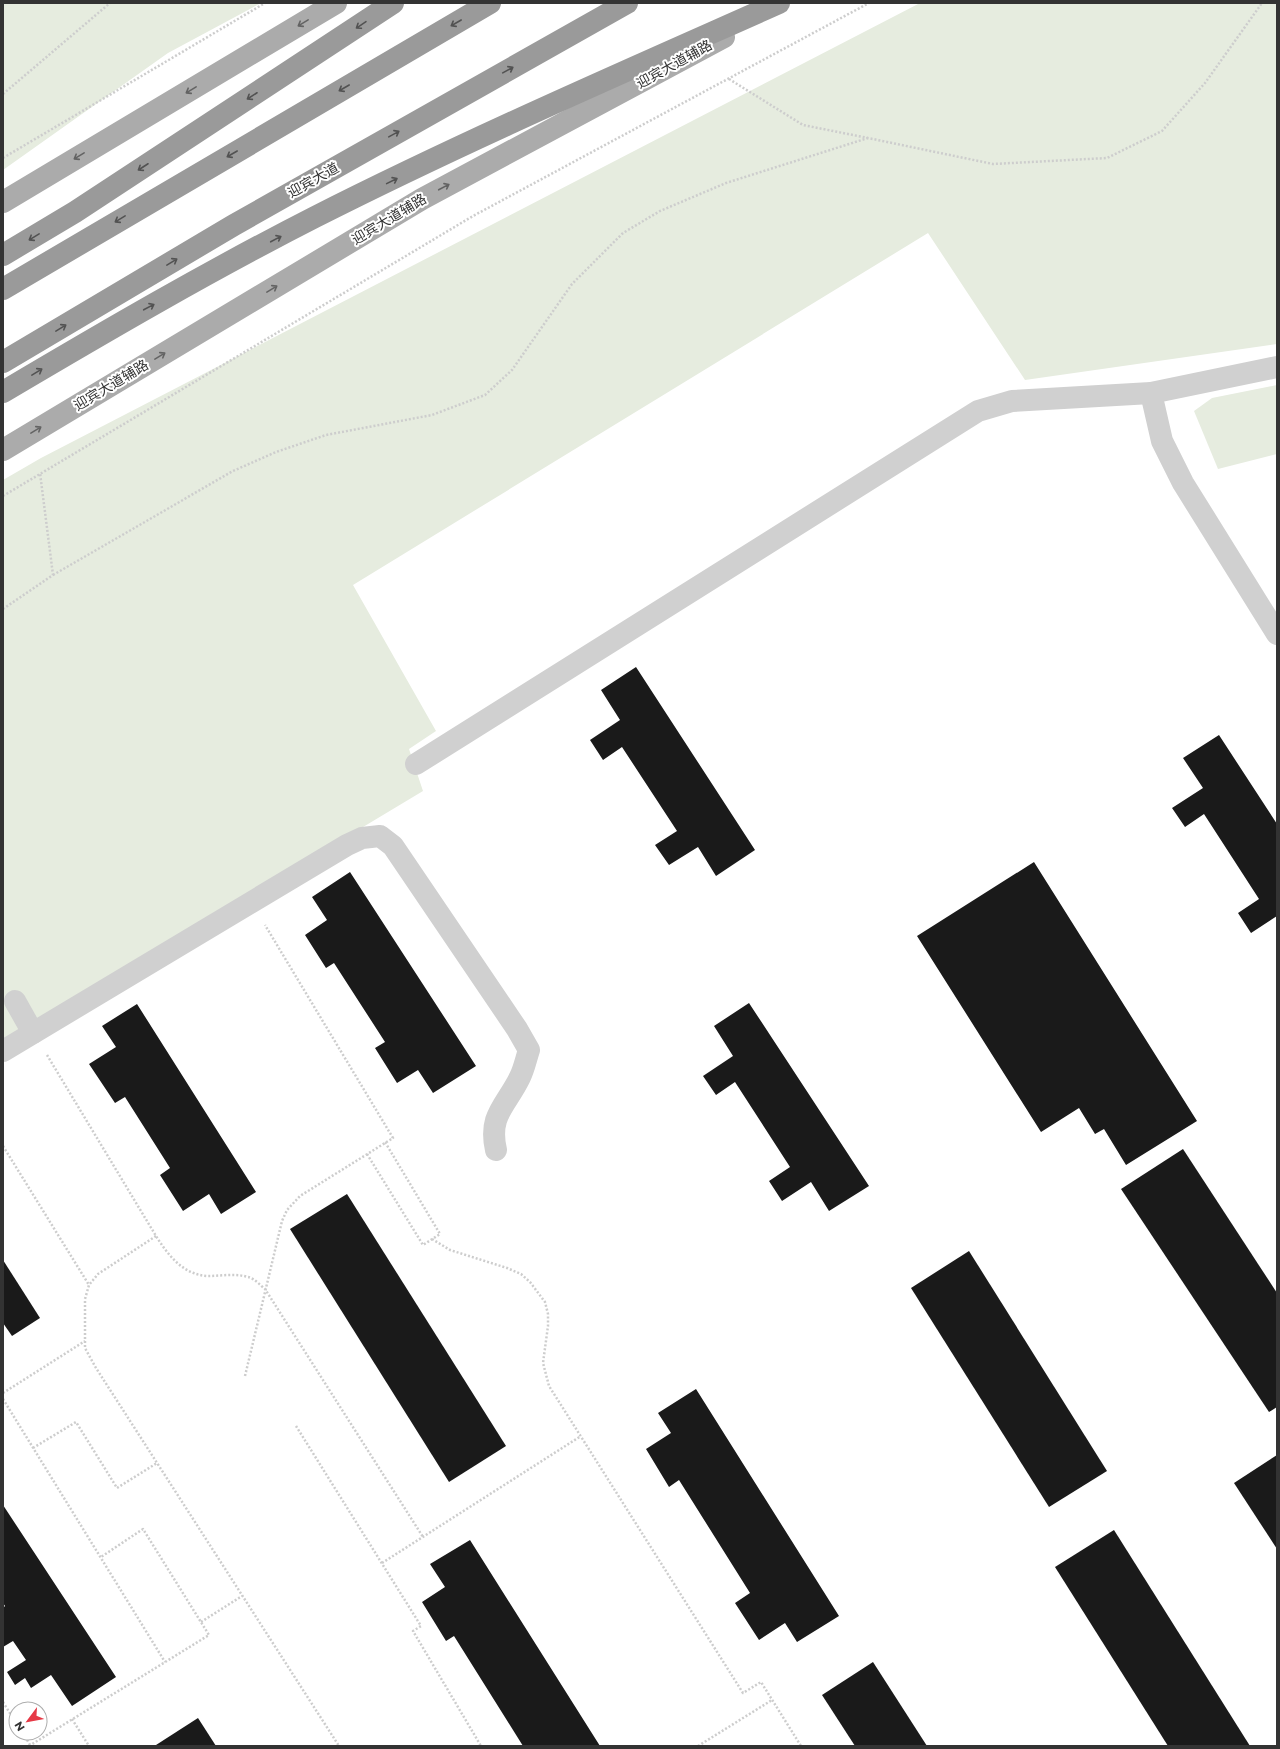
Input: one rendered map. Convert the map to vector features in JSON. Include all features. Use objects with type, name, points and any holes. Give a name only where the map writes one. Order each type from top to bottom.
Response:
[{"type":"highway","points":[[3,255],[75,212],[393,3]]},
{"type":"highway","points":[[3,289],[490,3]]},
{"type":"highway","name":"迎宾大道","points":[[3,362],[234,225],[627,3]]},
{"type":"highway","points":[[3,392],[111,328],[315,218],[536,111],[779,3]]},
{"type":"main road","points":[[3,202],[336,3]]},
{"type":"main road","name":"迎宾大道辅路","points":[[3,450],[422,199],[674,64],[784,3]]},
{"type":"street","points":[[416,764],[978,411],[1012,401],[1151,393],[1277,367]]},
{"type":"street","points":[[1151,393],[1162,441],[1183,483],[1277,634]]},
{"type":"street","points":[[3,1051],[347,845],[362,838],[380,836],[393,846],[517,1029],[529,1050],[521,1076],[495,1118],[493,1137],[496,1150]]},
{"type":"street","points":[[15,1001],[33,1033]]},
{"type":"path","points":[[3,94],[110,3]]},
{"type":"path","points":[[3,158],[265,3]]},
{"type":"path","points":[[3,496],[473,216],[869,3]]},
{"type":"path","points":[[729,78],[803,125],[993,164],[1106,158],[1162,131],[1205,83],[1262,3]]},
{"type":"path","points":[[3,609],[54,575],[233,471],[276,452],[326,435],[432,415],[485,395],[512,370],[572,284],[623,233],[660,211],[726,183],[868,138]]},
{"type":"path","points":[[40,474],[54,575]]},
{"type":"path","points":[[245,1376],[282,1221],[287,1210],[300,1196],[393,1138],[251,902]]},
{"type":"path","points":[[33,1033],[156,1236],[174,1261],[184,1269],[207,1276],[223,1275],[249,1277],[266,1289],[423,1537]]},
{"type":"path","points":[[367,1154],[423,1245],[440,1234],[385,1142]]},
{"type":"path","points":[[3,1146],[89,1285]]},
{"type":"path","points":[[156,1236],[98,1274],[89,1285],[85,1300],[85,1348],[96,1368],[339,1746]]},
{"type":"path","points":[[432,1239],[450,1250],[507,1268],[521,1274],[530,1282],[545,1302],[548,1314],[548,1326],[543,1363],[548,1386],[743,1693],[761,1682],[802,1746]]},
{"type":"path","points":[[3,1393],[85,1341]]},
{"type":"path","points":[[3,1399],[165,1662]]},
{"type":"path","points":[[33,1448],[76,1422],[117,1488],[157,1463]]},
{"type":"path","points":[[296,1426],[421,1626],[413,1631],[481,1746]]},
{"type":"path","points":[[382,1563],[581,1436]]},
{"type":"path","points":[[30,1746],[209,1635],[143,1529],[100,1557]]},
{"type":"path","points":[[201,1622],[242,1596]]},
{"type":"path","points":[[698,1746],[772,1700]]},
{"type":"path","points":[[72,1719],[89,1746]]},
{"type":"path","points":[[704,1742],[706,1746]]},
{"type":"shaded area","points":[[3,3],[261,3],[168,53],[3,170]]},
{"type":"shaded area","points":[[920,3],[1277,3],[1277,344],[1025,380],[928,233],[353,585],[436,731],[409,749],[423,791],[3,1043],[3,480],[41,458]]},
{"type":"shaded area","points":[[1277,385],[1277,454],[1218,469],[1194,411],[1212,398]]},
{"type":"building","points":[[636,667],[755,850],[716,876],[698,847],[669,865],[655,845],[677,831],[622,747],[603,760],[590,740],[620,720],[601,690]]},
{"type":"building","points":[[1219,735],[1277,824],[1277,916],[1251,933],[1238,913],[1259,899],[1204,814],[1185,827],[1172,808],[1203,788],[1183,758]]},
{"type":"building","points":[[1034,862],[1197,1121],[1126,1165],[1104,1129],[1095,1134],[1079,1108],[1041,1132],[917,936]]},
{"type":"building","points":[[350,872],[476,1066],[433,1093],[418,1070],[397,1083],[375,1048],[385,1042],[334,963],[326,968],[305,935],[327,920],[312,897]]},
{"type":"building","points":[[749,1003],[869,1186],[829,1211],[811,1182],[782,1201],[769,1181],[790,1167],[735,1082],[716,1095],[703,1076],[733,1056],[714,1026]]},
{"type":"building","points":[[137,1004],[256,1192],[221,1214],[209,1194],[183,1211],[160,1175],[170,1168],[125,1097],[115,1103],[89,1064],[116,1047],[102,1026]]},
{"type":"building","points":[[1183,1149],[1277,1293],[1277,1407],[1269,1412],[1121,1189]]},
{"type":"building","points":[[347,1194],[506,1446],[449,1482],[290,1229]]},
{"type":"building","points":[[969,1251],[1107,1471],[1049,1507],[911,1288]]},
{"type":"building","points":[[3,1260],[40,1318],[12,1336],[3,1323]]},
{"type":"building","points":[[696,1389],[839,1616],[797,1642],[785,1623],[759,1640],[735,1603],[750,1593],[679,1480],[669,1487],[646,1449],[671,1433],[658,1413]]},
{"type":"building","points":[[1277,1455],[1277,1549],[1234,1483]]},
{"type":"building","points":[[3,1505],[116,1677],[72,1706],[51,1675],[31,1688],[25,1678],[15,1685],[7,1672],[26,1660],[13,1641],[3,1647],[3,1608],[5,1606],[3,1603]]},
{"type":"building","points":[[1114,1530],[1250,1746],[1168,1746],[1055,1567]]},
{"type":"building","points":[[470,1540],[600,1746],[523,1746],[454,1636],[446,1641],[422,1602],[445,1587],[430,1564]]},
{"type":"building","points":[[873,1662],[927,1746],[855,1746],[822,1695]]},
{"type":"building","points":[[198,1718],[216,1746],[156,1745]]}]
